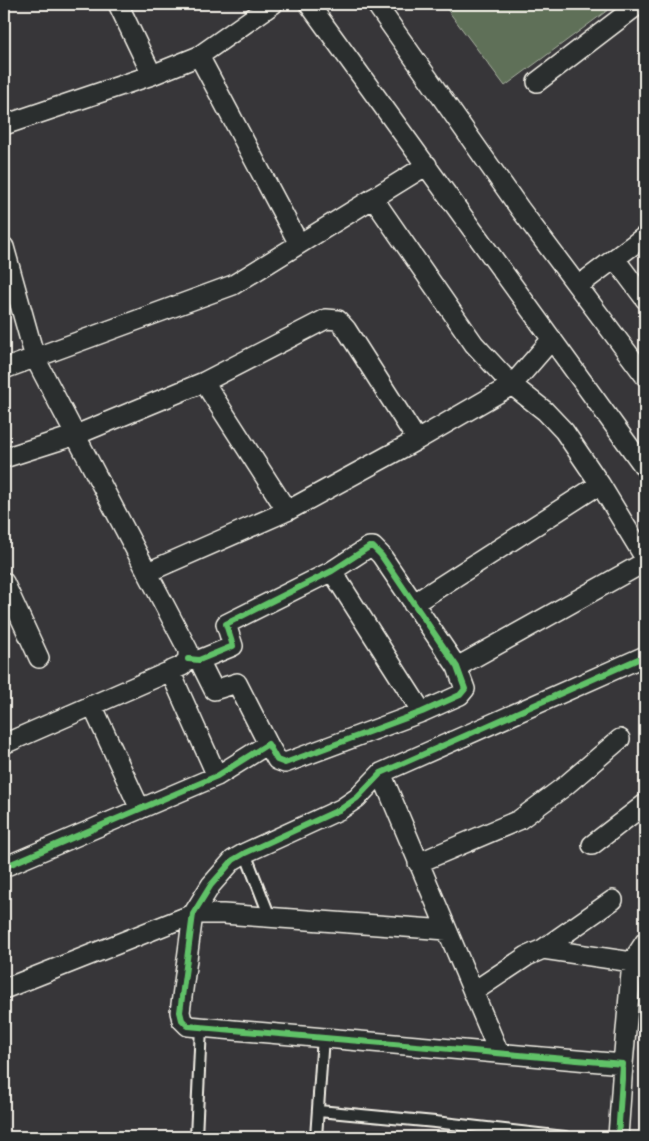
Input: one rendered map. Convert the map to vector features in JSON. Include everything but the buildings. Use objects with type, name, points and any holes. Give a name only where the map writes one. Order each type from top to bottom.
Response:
[{"type":"street","points":[[118,4],[152,75]]},
{"type":"street","points":[[4,125],[152,75],[199,56],[273,4]]},
{"type":"street","points":[[309,4],[645,468]]},
{"type":"street","points":[[376,4],[520,209],[645,376]]},
{"type":"street","points":[[537,82],[639,4]]},
{"type":"street","points":[[199,56],[299,244]]},
{"type":"street","points":[[4,369],[233,285],[427,165]]},
{"type":"street","points":[[373,198],[474,344],[512,385],[545,411],[564,431],[600,484],[645,558]]},
{"type":"street","points":[[578,286],[645,236]]},
{"type":"street","points":[[4,247],[36,358],[193,660],[214,690],[237,683],[277,760],[285,764],[422,712],[460,695],[465,689],[457,667],[381,555],[373,547],[369,547],[332,571],[226,624],[233,646],[193,660],[4,744]]},
{"type":"street","points":[[615,258],[645,299]]},
{"type":"street","points":[[4,458],[76,435],[204,382],[326,319],[338,320],[346,329],[417,440]]},
{"type":"street","points":[[148,572],[288,510],[417,440],[512,385],[552,339]]},
{"type":"street","points":[[204,382],[288,510]]},
{"type":"street","points":[[413,604],[600,484]]},
{"type":"street","points":[[457,667],[645,562]]},
{"type":"street","points":[[332,571],[422,712]]},
{"type":"street","points":[[6,592],[39,658]]},
{"type":"street","points":[[623,1064],[188,1026],[182,1020],[180,1012],[193,914],[222,871],[232,860],[341,809],[357,798],[381,774],[645,656]]},
{"type":"street","points":[[170,671],[217,776]]},
{"type":"street","points":[[92,705],[140,809]]},
{"type":"street","points":[[418,862],[519,820],[565,786],[620,739]]},
{"type":"street","points":[[4,867],[217,776],[268,744]]},
{"type":"street","points":[[381,774],[499,1053]]},
{"type":"street","points":[[592,845],[645,804]]},
{"type":"street","points":[[473,992],[527,956],[543,949],[613,900]]},
{"type":"street","points":[[4,988],[193,914],[270,917],[447,930]]},
{"type":"street","points":[[618,1137],[632,962],[645,942]]},
{"type":"street","points":[[543,949],[632,962]]},
{"type":"lane","points":[[246,853],[270,917]]},
{"type":"lane","points":[[196,1137],[201,1027]]},
{"type":"lane","points":[[316,1137],[323,1038]]},
{"type":"lane","points":[[319,1111],[565,1137]]},
{"type":"green space","points":[[443,4],[616,4],[505,86]]},
{"type":"cycle path","points":[[4,867],[217,776],[268,744],[277,760],[285,763],[422,712],[460,695],[465,689],[457,667],[381,555],[373,547],[369,547],[332,571],[226,624],[233,646],[199,660],[188,659]]},
{"type":"cycle path","points":[[618,1137],[623,1064],[188,1026],[182,1020],[180,1012],[193,914],[211,885],[233,860],[341,809],[357,798],[381,773],[645,656]]}]
